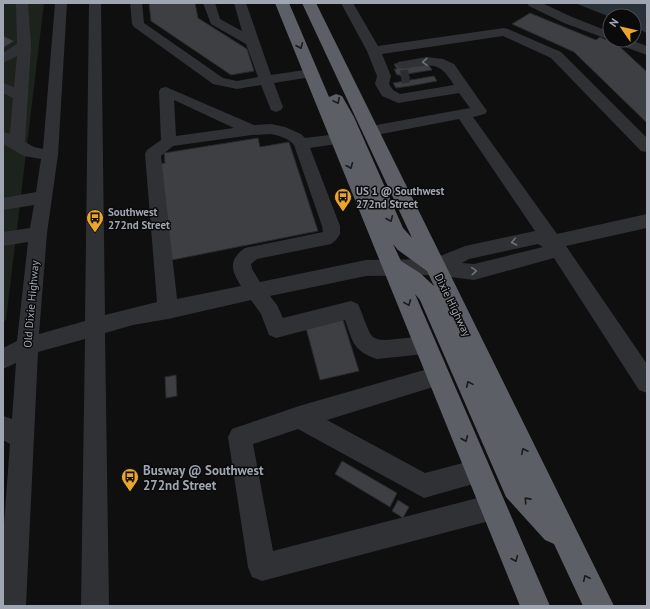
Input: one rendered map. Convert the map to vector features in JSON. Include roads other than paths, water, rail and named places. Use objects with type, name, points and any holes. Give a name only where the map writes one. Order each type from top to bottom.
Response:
[{"type":"highway","points":[[282,3],[535,606]]},
{"type":"highway","name":"Dixie Highway","points":[[308,3],[599,606]]},
{"type":"highway","points":[[311,73],[328,85],[342,110],[395,232],[405,244],[435,267]]},
{"type":"highway","points":[[393,267],[420,284],[429,295],[516,487],[572,549]]},
{"type":"street","points":[[17,145],[24,46],[22,3]]},
{"type":"street","name":"Old Dixie Highway","points":[[12,606],[12,432],[28,346],[38,233],[50,155],[61,3]]},
{"type":"street","points":[[95,3],[95,606]]},
{"type":"street","points":[[136,3],[138,24],[218,81],[237,85],[311,73]]},
{"type":"street","points":[[209,3],[215,21],[252,42]]},
{"type":"street","points":[[240,3],[252,42],[276,107]]},
{"type":"street","points":[[347,3],[374,51],[394,72]]},
{"type":"street","points":[[533,3],[568,20],[602,33]]},
{"type":"street","points":[[374,51],[504,32],[556,54],[647,147]]},
{"type":"street","points":[[3,59],[24,46]]},
{"type":"street","points":[[371,131],[480,111],[459,83],[435,72],[394,72],[382,84],[387,93],[398,99],[459,83]]},
{"type":"street","points":[[3,87],[20,96]]},
{"type":"street","points":[[169,142],[166,90],[252,130]]},
{"type":"street","points":[[463,114],[553,242],[647,383]]},
{"type":"street","points":[[168,310],[153,154],[169,142],[252,130],[271,129],[285,132],[296,138],[300,144],[331,226],[332,233],[325,239],[252,253],[246,257],[242,263],[242,271],[270,311],[276,329],[351,310],[364,342],[377,350],[425,345]]},
{"type":"street","points":[[3,137],[30,152],[50,155]]},
{"type":"street","points":[[300,144],[338,139]]},
{"type":"street","points":[[3,204],[44,197]]},
{"type":"street","points":[[553,242],[647,221]]},
{"type":"street","points":[[3,239],[38,233]]},
{"type":"street","points":[[3,359],[28,346],[133,316],[366,268],[435,267],[474,272],[551,252],[553,242]]},
{"type":"street","points":[[438,376],[299,417],[240,437],[262,567],[493,507]]},
{"type":"street","points":[[299,417],[424,486],[478,471]]},
{"type":"tunnel","points":[[401,77],[409,76]]},
{"type":"place","name":"US 1 @ Southwest 272nd Street","points":[[343,212]]},
{"type":"place","name":"Southwest 272nd Street","points":[[95,233]]},
{"type":"place","name":"Busway @ Southwest 272nd Street","points":[[130,492]]}]
